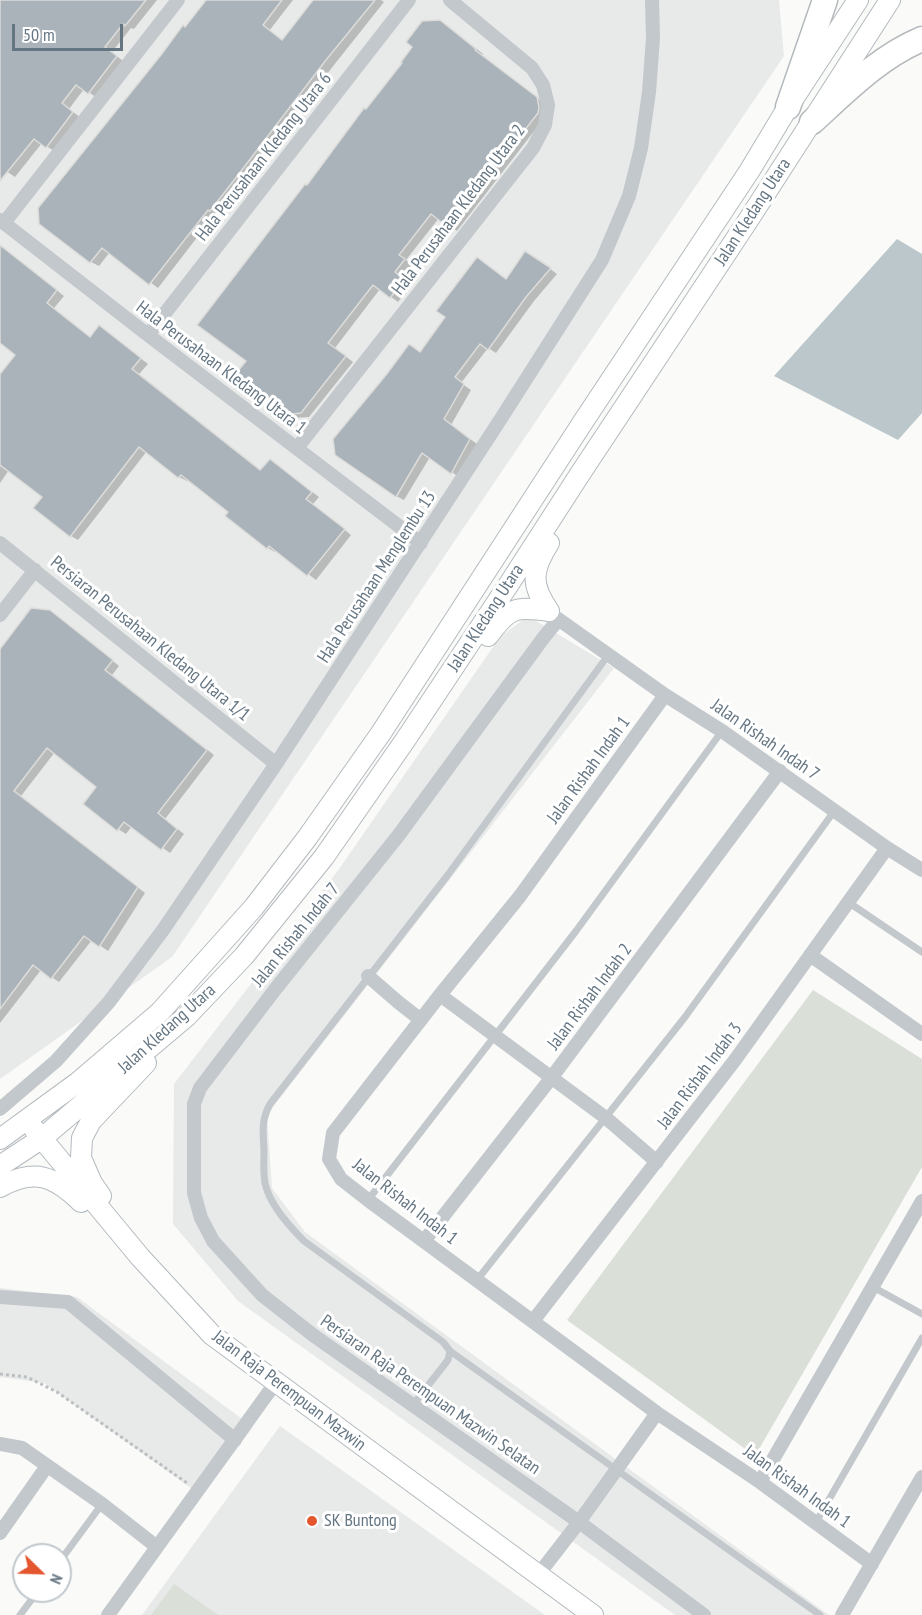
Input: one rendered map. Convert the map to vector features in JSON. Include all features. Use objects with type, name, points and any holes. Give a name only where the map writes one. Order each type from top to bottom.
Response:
[{"type":"highway","points":[[788,107],[825,0]]},
{"type":"highway","points":[[812,122],[874,66],[911,43],[922,39]]},
{"type":"main road","name":"Jalan Kledang Utara","points":[[0,1139],[77,1083],[160,1012],[254,907],[307,838],[381,733],[750,170],[858,0]]},
{"type":"main road","name":"Jalan Kledang Utara","points":[[0,1166],[41,1139],[187,1016],[244,956],[324,857],[406,739],[652,367],[890,0]]},
{"type":"main road","points":[[554,616],[541,601],[534,583],[536,567],[545,549],[618,436],[652,367]]},
{"type":"main road","points":[[406,739],[421,727],[451,691],[500,620],[508,613],[529,608],[554,616]]},
{"type":"main road","points":[[140,1257],[92,1183],[81,1158],[82,1138],[91,1120],[156,1053],[187,1016]]},
{"type":"main road","name":"Jalan Raja Perempuan Mazwin","points":[[27,1120],[140,1257],[212,1335],[593,1615]]},
{"type":"main road","points":[[0,1187],[15,1179],[36,1176],[57,1182],[79,1199],[140,1257]]},
{"type":"street","points":[[2,221],[178,0]]},
{"type":"street","name":"Hala Perusahaan Kledang Utara 6","points":[[148,335],[409,0]]},
{"type":"street","name":"Hala Perusahaan Kledang Utara 2","points":[[297,448],[533,148],[545,124],[548,105],[543,85],[531,68],[450,0]]},
{"type":"street","name":"Hala Perusahaan Menglembu 13","points":[[0,1109],[56,1061],[109,1002],[163,930],[276,764],[421,543],[596,270],[629,196],[641,148],[649,92],[653,38],[652,0]]},
{"type":"street","name":"Hala Perusahaan Kledang Utara 1","points":[[2,221],[421,543]]},
{"type":"street","name":"Persiaran Perusahaan Kledang Utara 1/1","points":[[0,543],[276,764]]},
{"type":"street","points":[[0,615],[35,570]]},
{"type":"street","name":"Jalan Rishah Indah 7","points":[[262,1295],[213,1241],[201,1218],[194,1192],[194,1104],[200,1089],[270,996],[398,836],[544,637],[554,616],[922,870]]},
{"type":"street","name":"Jalan Rishah Indah 1","points":[[665,694],[520,896],[333,1133],[329,1159],[341,1179],[368,1200],[657,1413],[760,1482],[872,1564]]},
{"type":"street","name":"Jalan Rishah Indah 2","points":[[424,1241],[552,1077],[780,771]]},
{"type":"street","name":"Jalan Rishah Indah 3","points":[[533,1321],[735,1060],[887,848]]},
{"type":"street","points":[[810,955],[922,1034]]},
{"type":"street","points":[[369,976],[421,1020]]},
{"type":"street","points":[[440,995],[606,1118],[657,1162]]},
{"type":"street","points":[[760,1482],[922,1201]]},
{"type":"street","name":"Persiaran Raja Perempuan Mazwin Selatan","points":[[262,1295],[313,1335],[579,1522],[704,1615]]},
{"type":"street","points":[[0,1297],[68,1302],[235,1440]]},
{"type":"street","points":[[108,1615],[276,1382]]},
{"type":"street","points":[[538,1575],[657,1413]]},
{"type":"street","points":[[0,1444],[21,1448],[102,1504],[157,1547]]},
{"type":"street","points":[[0,1533],[48,1466]]},
{"type":"street","points":[[842,1615],[922,1477]]},
{"type":"lane","points":[[609,654],[447,876],[270,1104],[264,1115],[263,1126],[265,1182],[268,1194],[275,1206],[304,1241],[443,1342],[450,1351],[820,1615]]},
{"type":"lane","points":[[368,1200],[576,932],[722,731]]},
{"type":"lane","points":[[477,1280],[685,1017],[835,810]]},
{"type":"lane","points":[[848,902],[922,952]]},
{"type":"lane","points":[[873,1287],[922,1314]]},
{"type":"lane","points":[[816,1522],[922,1338]]},
{"type":"lane","points":[[412,1406],[448,1360],[450,1351]]},
{"type":"lane","points":[[72,1545],[102,1504]]},
{"type":"path","points":[[0,1374],[27,1377],[57,1392],[199,1491]]},
{"type":"shaded area","points":[[0,0],[779,0],[784,56],[172,957],[0,1079]]},
{"type":"shaded area","points":[[897,239],[922,254],[922,413],[898,440],[774,376]]},
{"type":"shaded area","points":[[528,616],[614,668],[267,1115],[272,1188],[305,1232],[829,1615],[675,1615],[238,1301],[173,1224],[174,1084],[339,869],[500,637]]},
{"type":"shaded area","points":[[813,990],[922,1059],[922,1167],[755,1456],[567,1320]]},
{"type":"shaded area","points":[[0,1288],[77,1297],[253,1427],[202,1496],[44,1383],[0,1377]]},
{"type":"shaded area","name":"SK Buntong","points":[[280,1426],[545,1615],[142,1615]]},
{"type":"shaded area","points":[[174,1584],[218,1615],[151,1615]]},
{"type":"building","points":[[0,0],[146,0],[105,47],[117,56],[88,94],[76,85],[62,103],[73,112],[46,148],[34,139],[0,181]]},
{"type":"building","points":[[206,0],[282,0],[263,25],[282,40],[313,0],[375,0],[210,211],[208,210],[149,285],[102,248],[90,263],[39,224],[38,208],[183,25],[185,27]]},
{"type":"building","points":[[440,20],[537,97],[538,113],[449,228],[431,214],[399,255],[405,259],[395,272],[404,280],[390,298],[373,285],[328,343],[346,356],[301,413],[283,415],[234,376],[246,361],[197,325],[364,108],[366,109],[402,63],[412,47],[406,42],[422,21]]},
{"type":"building","points":[[0,245],[57,290],[47,303],[90,337],[99,325],[141,358],[132,369],[260,470],[270,459],[312,492],[306,499],[345,529],[307,576],[269,546],[267,549],[225,516],[228,512],[181,475],[178,478],[139,447],[70,537],[33,508],[42,497],[0,465],[0,374],[15,355],[0,343]]},
{"type":"building","points":[[525,251],[551,268],[526,297],[488,350],[480,344],[455,377],[464,384],[444,419],[470,439],[451,474],[422,453],[396,497],[335,455],[333,439],[409,344],[420,352],[445,317],[436,311],[477,257],[506,279]]},
{"type":"building","points":[[31,608],[50,610],[113,660],[105,670],[207,750],[158,813],[177,829],[161,850],[124,822],[117,831],[83,804],[96,787],[47,748],[14,791],[138,887],[99,947],[84,936],[51,979],[33,965],[0,1009],[0,649]]},
{"type":"place","name":"SK Buntong","points":[[312,1521]]}]
